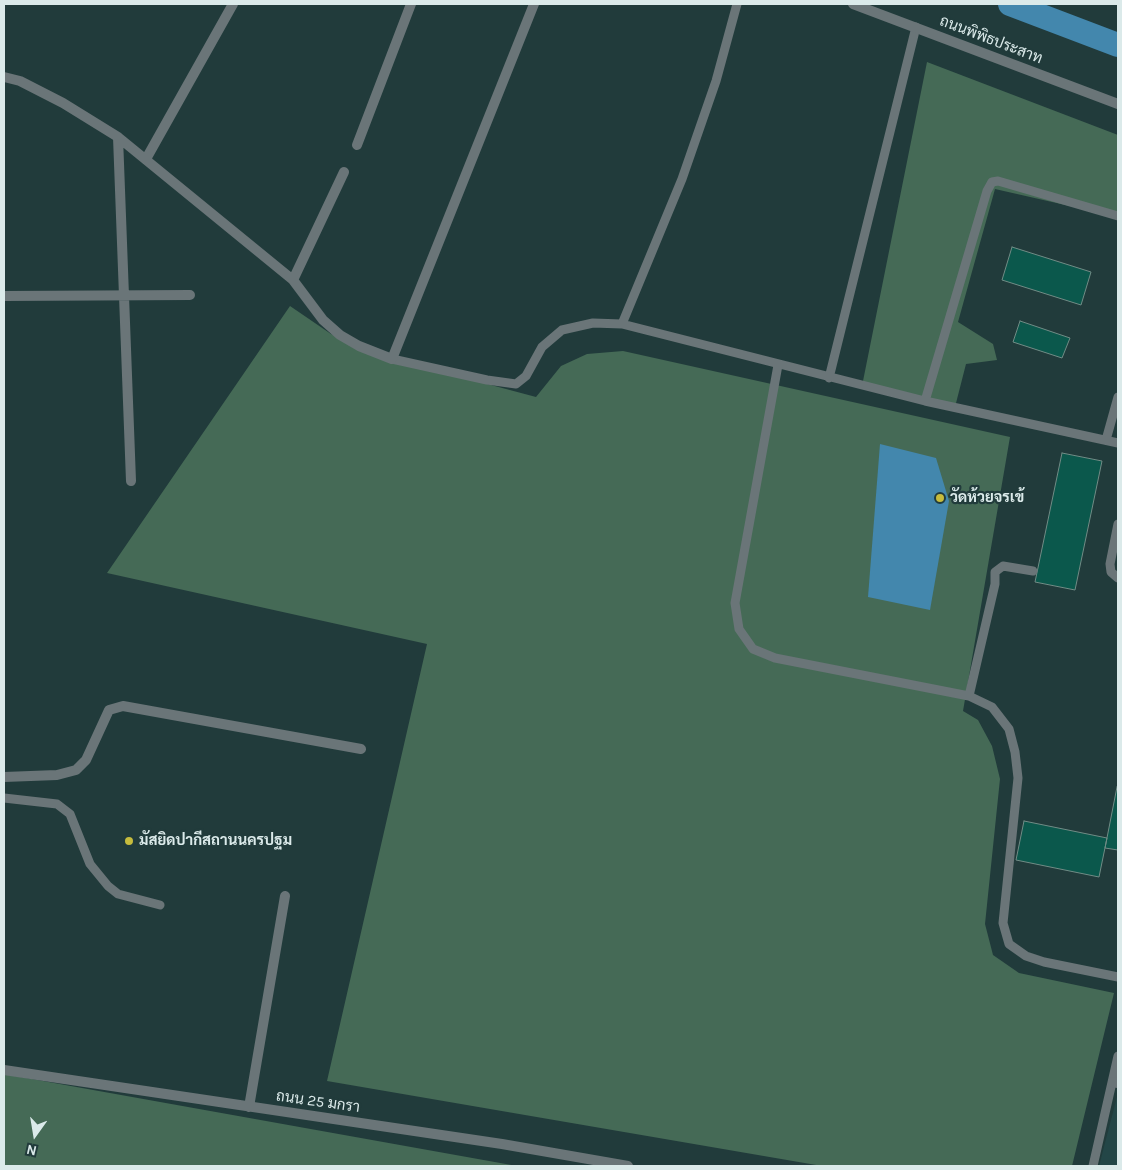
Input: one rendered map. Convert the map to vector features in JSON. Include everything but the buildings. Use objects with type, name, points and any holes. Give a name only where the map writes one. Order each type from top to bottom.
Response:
[{"type":"street","points":[[146,159],[232,4]]},
{"type":"street","points":[[357,145],[411,4]]},
{"type":"street","points":[[4,77],[20,81],[63,103],[118,137],[293,280],[323,320],[340,335],[358,346],[392,358],[534,4]]},
{"type":"street","name":"ถนนพิพิธประสาท","points":[[853,4],[1118,104]]},
{"type":"street","points":[[118,137],[131,481]]},
{"type":"street","points":[[293,280],[344,172]]},
{"type":"street","points":[[4,296],[190,295]]},
{"type":"street","points":[[4,777],[57,775],[76,770],[86,760],[109,710],[123,706],[361,749]]},
{"type":"street","points":[[249,1107],[285,896]]},
{"type":"street","name":"ถนน 25 มกรา","points":[[4,1070],[502,1144],[628,1166]]},
{"type":"lane","points":[[622,324],[682,179],[716,81],[737,4]]},
{"type":"lane","points":[[829,378],[916,27]]},
{"type":"lane","points":[[925,401],[987,192],[992,182],[998,181],[1118,216]]},
{"type":"lane","points":[[392,358],[487,380],[516,384],[526,376],[542,347],[562,330],[593,323],[622,324],[829,378],[1118,443]]},
{"type":"lane","points":[[778,365],[735,603],[739,628],[753,649],[775,658],[969,696],[992,707],[1009,729],[1015,752],[1018,778],[1003,923],[1009,944],[1026,956],[1044,962],[1118,977]]},
{"type":"lane","points":[[1106,440],[1118,397]]},
{"type":"lane","points":[[1118,524],[1110,564],[1111,572],[1118,578]]},
{"type":"lane","points":[[969,696],[995,584],[995,572],[1003,566],[1033,571]]},
{"type":"lane","points":[[4,798],[57,804],[70,814],[90,864],[108,886],[118,894],[160,905]]},
{"type":"lane","points":[[1093,1166],[1116,1082],[1118,1056]]},
{"type":"shaded area","points":[[1118,1093],[1118,1166],[1099,1166]]},
{"type":"green space","points":[[927,62],[1118,135],[1118,217],[995,189],[958,322],[993,344],[997,360],[966,364],[955,407],[862,386]]},
{"type":"green space","points":[[290,306],[331,334],[375,354],[536,397],[561,366],[587,354],[623,351],[1010,437],[963,711],[978,720],[992,746],[1000,779],[985,924],[993,955],[1019,973],[1114,993],[1072,1166],[822,1166],[327,1081],[427,644],[107,573]]},
{"type":"green space","points":[[4,1074],[517,1166],[4,1166]]},
{"type":"water","points":[[880,444],[936,458],[949,501],[930,610],[868,597]]},
{"type":"waterway","points":[[1010,4],[1118,45]]},
{"type":"place","name":"วัดห้วยจรเข้","points":[[940,498]]},
{"type":"place","name":"มัสยิดปากีสถานนครปฐม","points":[[129,841]]}]
